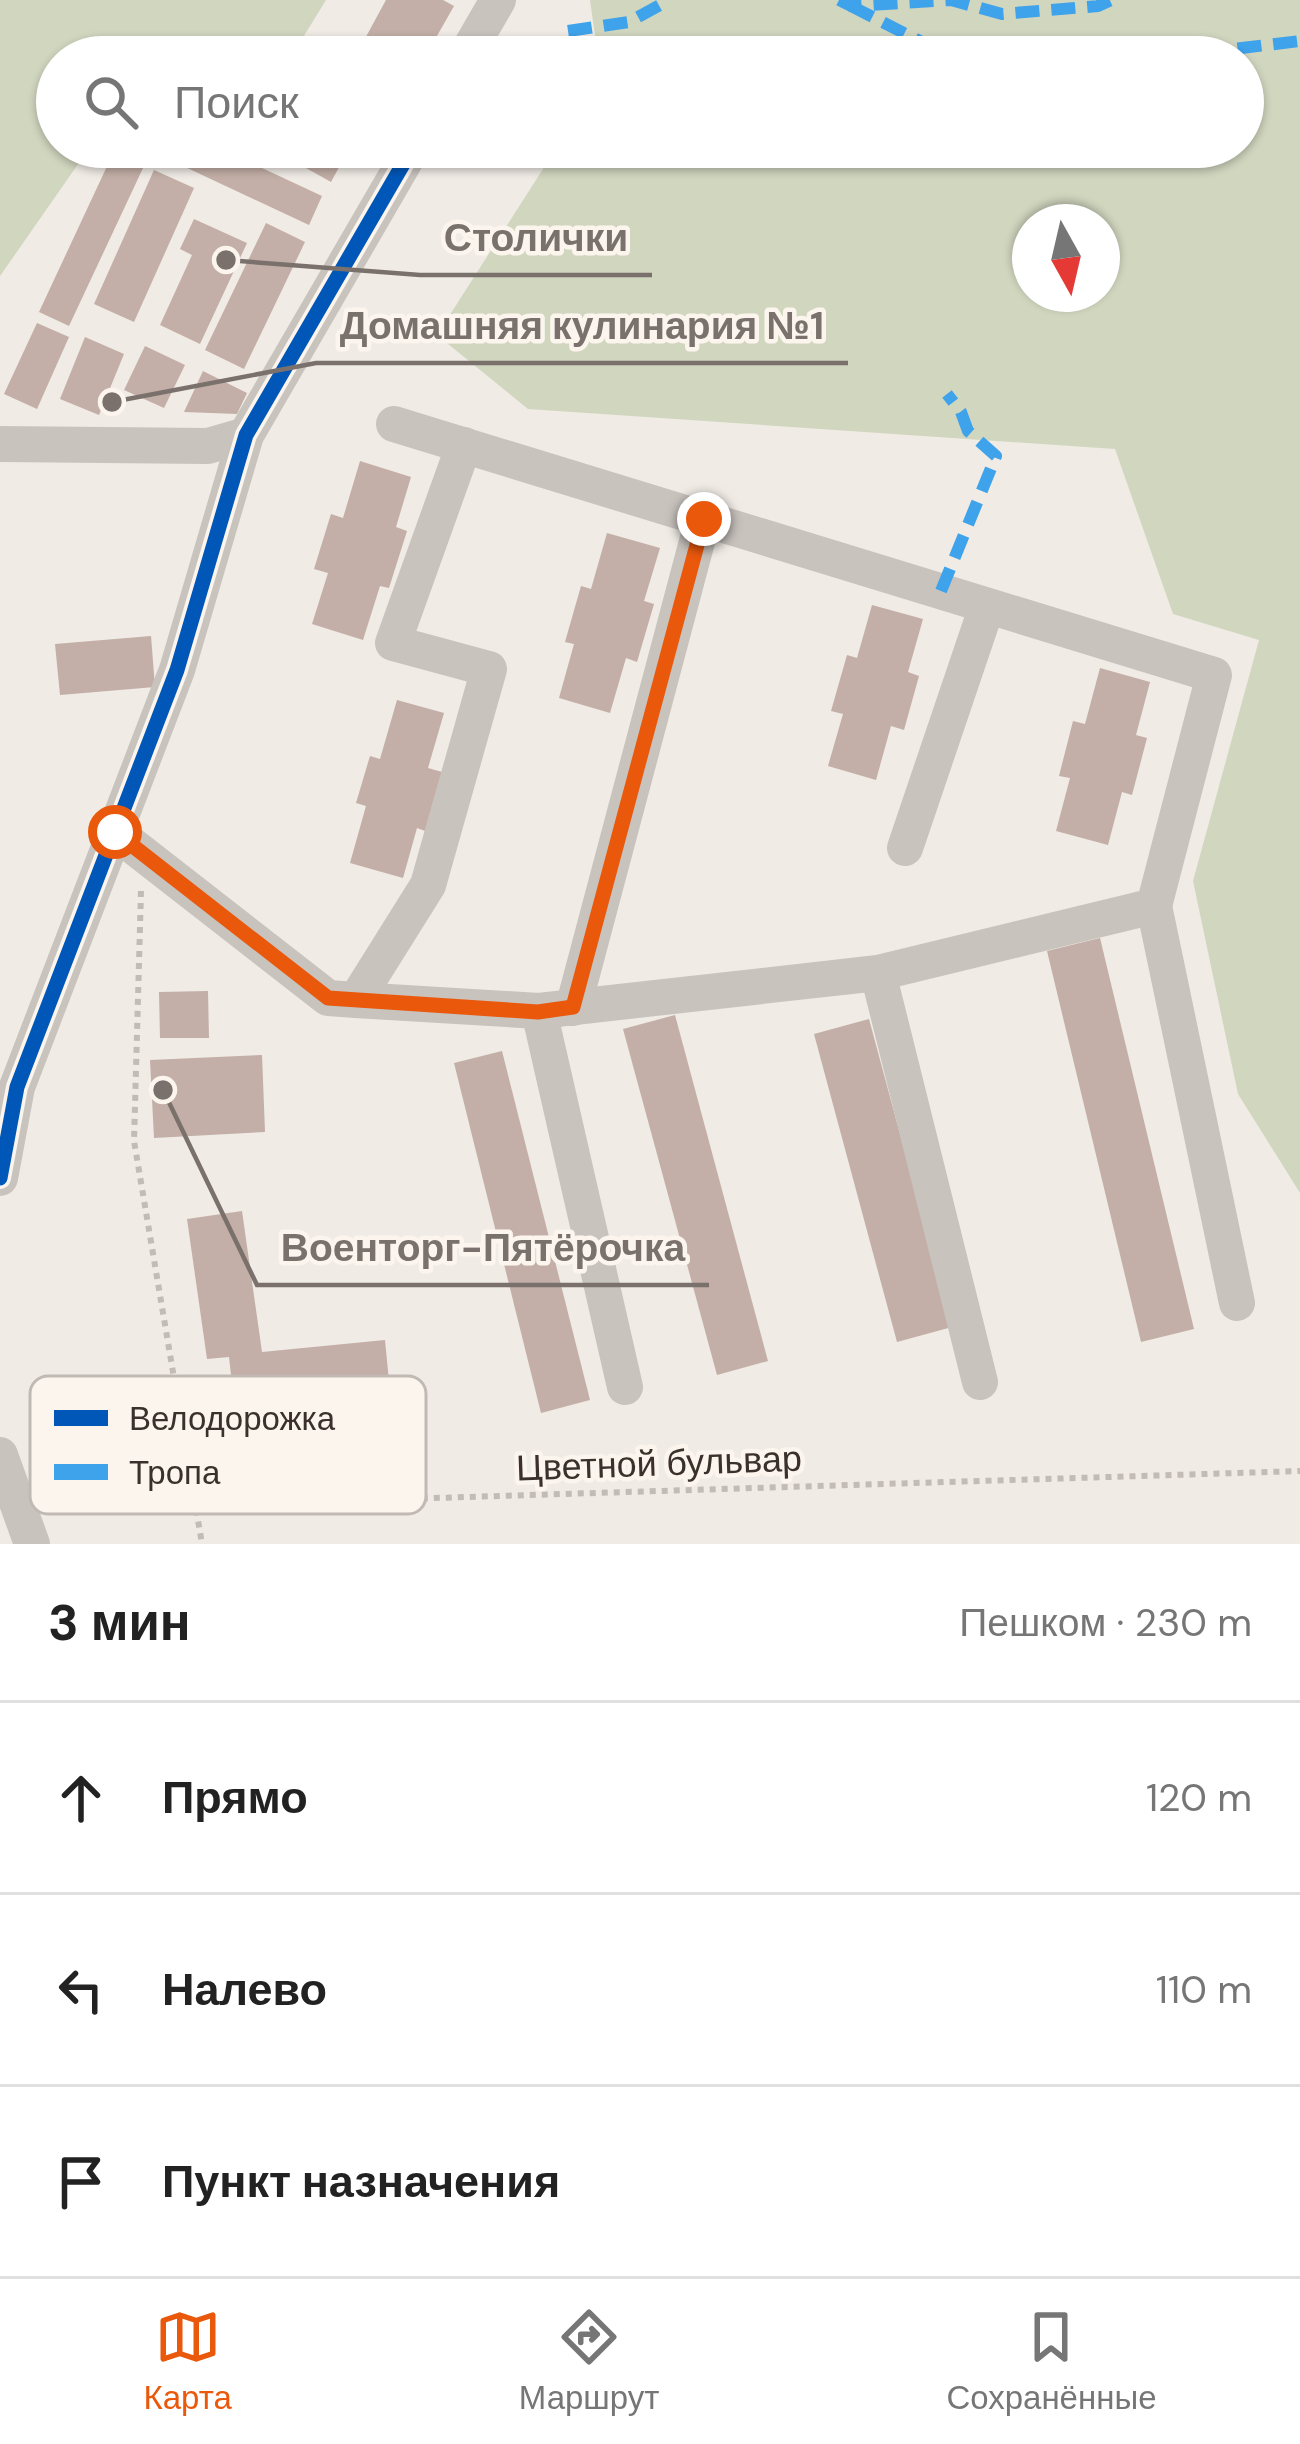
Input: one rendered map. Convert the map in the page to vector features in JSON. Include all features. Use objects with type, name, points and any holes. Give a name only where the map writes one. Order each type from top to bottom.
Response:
[{"type":"street","points":[[477,36],[494,6]]},
{"type":"street","points":[[0,1178],[9,1085],[128,841],[246,435],[401,168]]},
{"type":"street","points":[[394,424],[1214,675],[1154,906],[1238,1304]]},
{"type":"street","points":[[0,444],[208,446],[246,435]]},
{"type":"street","points":[[356,1000],[428,885],[489,669],[393,643],[464,445]]},
{"type":"street","points":[[625,1387],[556,1010],[704,519]]},
{"type":"street","points":[[905,848],[987,606]]},
{"type":"street","points":[[128,841],[328,998],[356,1000],[556,1010],[878,973],[1154,906]]},
{"type":"street","points":[[878,973],[980,1382]]},
{"type":"street","points":[[0,1455],[26,1528]]},
{"type":"path","points":[[128,841],[134,1142],[174,1376]]},
{"type":"path","points":[[198,1514],[202,1544]]},
{"type":"green space","points":[[0,0],[326,0],[304,36],[36,36],[36,168],[75,168],[0,276]]},
{"type":"green space","points":[[590,0],[1300,0],[1300,1193],[1238,1094],[1193,881],[1259,640],[1173,614],[1115,449],[528,409],[437,335],[544,168],[1264,168],[1264,36],[595,36]]},
{"type":"building","points":[[386,0],[443,0],[454,6],[437,36],[366,36]]},
{"type":"building","points":[[106,168],[143,168],[69,326],[39,312]]},
{"type":"building","points":[[187,168],[262,168],[322,196],[309,225]]},
{"type":"building","points":[[306,168],[339,168],[331,182]]},
{"type":"building","points":[[154,170],[194,188],[134,322],[94,304]]},
{"type":"building","points":[[194,219],[247,243],[200,344],[160,325],[192,255],[180,249]]},
{"type":"building","points":[[266,223],[305,242],[244,369],[205,350]]},
{"type":"building","points":[[37,323],[69,337],[37,409],[4,394]]},
{"type":"building","points":[[85,337],[124,354],[99,415],[60,399]]},
{"type":"building","points":[[145,346],[185,365],[164,408],[124,390]]},
{"type":"building","points":[[203,371],[247,393],[237,414],[184,412]]},
{"type":"building","points":[[360,461],[411,477],[396,527],[407,531],[389,588],[380,586],[363,640],[312,624],[328,573],[314,569],[331,514],[343,518]]},
{"type":"building","points":[[607,533],[660,548],[644,601],[654,604],[637,662],[626,658],[610,713],[559,698],[574,644],[565,642],[581,586],[591,589]]},
{"type":"building","points":[[872,605],[923,619],[908,672],[919,676],[904,730],[891,726],[876,780],[828,766],[843,714],[831,711],[847,655],[857,658]]},
{"type":"building","points":[[151,636],[155,687],[60,695],[55,644]]},
{"type":"building","points":[[1100,668],[1150,682],[1136,735],[1147,738],[1132,795],[1122,792],[1108,845],[1056,831],[1070,778],[1059,776],[1073,721],[1085,724]]},
{"type":"building","points":[[397,700],[444,713],[428,768],[442,772],[425,831],[417,828],[403,878],[350,863],[366,806],[356,803],[370,756],[380,759]]},
{"type":"building","points":[[1100,938],[1194,1329],[1141,1342],[1047,951]]},
{"type":"building","points":[[208,991],[209,1038],[160,1038],[159,992]]},
{"type":"building","points":[[675,1015],[768,1361],[717,1375],[623,1029]]},
{"type":"building","points":[[869,1019],[952,1327],[897,1342],[814,1034]]},
{"type":"building","points":[[502,1051],[590,1400],[541,1413],[454,1063]]},
{"type":"building","points":[[262,1055],[265,1132],[154,1138],[150,1060]]},
{"type":"building","points":[[242,1211],[262,1352],[385,1340],[388,1376],[231,1376],[229,1357],[207,1359],[187,1219]]},
{"type":"marked path","points":[[568,31],[629,22],[669,0]]},
{"type":"marked path","points":[[839,0],[851,6],[951,0],[1002,14],[1098,6],[1111,0]]},
{"type":"marked path","points":[[851,6],[910,36]]},
{"type":"marked path","points":[[1264,45],[1300,41]]},
{"type":"marked path","points":[[941,591],[996,456],[968,431],[947,394]]},
{"type":"cycle path","points":[[0,1178],[17,1087],[177,670],[246,435],[401,168]]},
{"type":"place","name":"Столички","points":[[226,260]]},
{"type":"place","name":"Домашняя кулинария №1","points":[[112,402]]},
{"type":"place","name":"Военторг-Пятёрочка","points":[[163,1090]]},
{"type":"route","points":[[115,832],[328,998],[538,1012],[573,1007],[704,519]]}]
